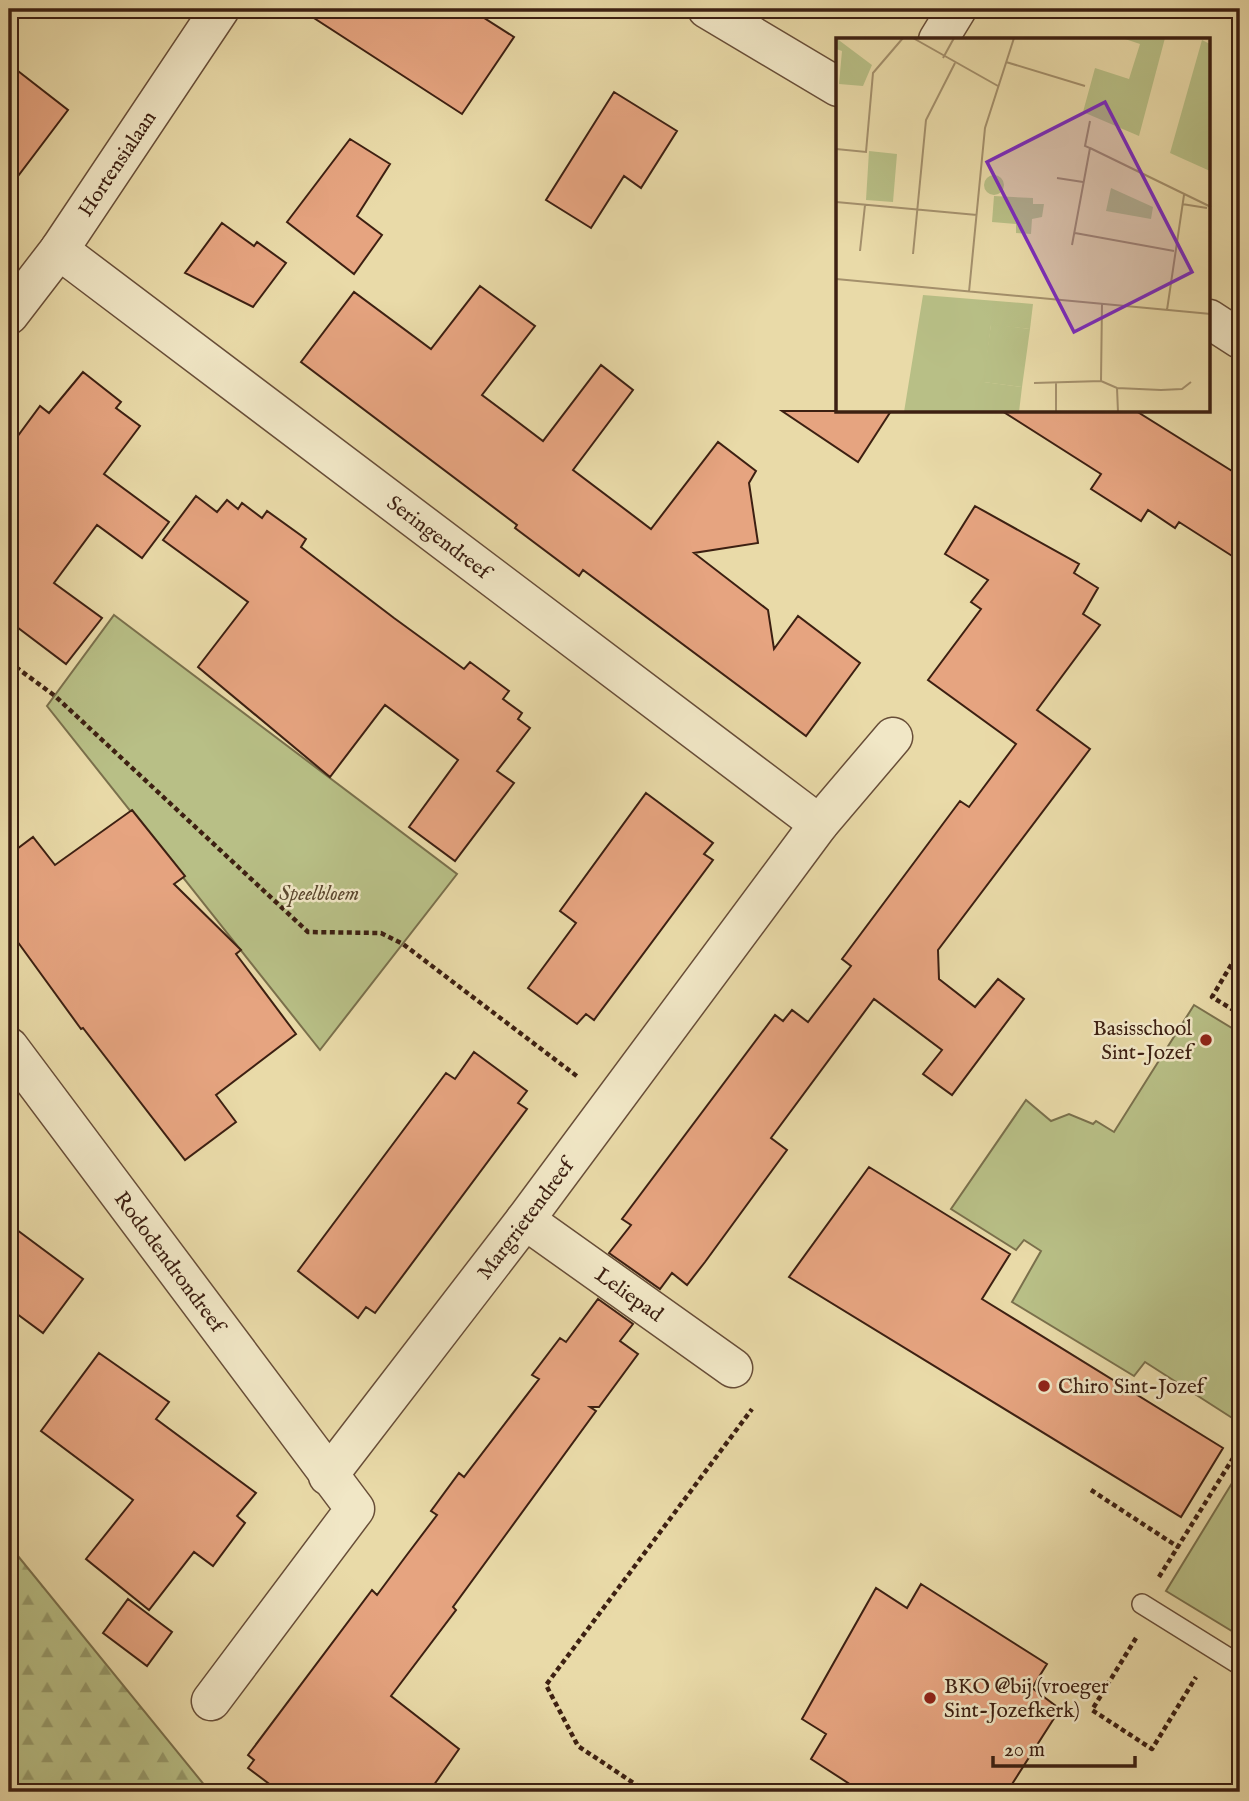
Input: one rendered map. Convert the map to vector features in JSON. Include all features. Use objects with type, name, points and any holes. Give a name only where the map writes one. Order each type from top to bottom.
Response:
[{"type":"street","name":"Hortensialaan","points":[[9,315],[59,250],[220,9]]},
{"type":"street","points":[[707,9],[836,86]]},
{"type":"street","points":[[939,38],[957,9]]},
{"type":"street","name":"Seringendreef","points":[[59,250],[818,824]]},
{"type":"street","points":[[1210,320],[1240,339]]},
{"type":"street","name":"Margrietendreef","points":[[328,1476],[525,1220],[818,824],[892,737]]},
{"type":"street","name":"Rododendrondreef","points":[[9,1047],[328,1476]]},
{"type":"street","name":"Leliepad","points":[[525,1220],[733,1368]]},
{"type":"street","points":[[211,1701],[355,1509],[328,1476]]},
{"type":"lane","points":[[1148,1608],[1240,1665]]},
{"type":"path","points":[[9,662],[55,696],[308,932],[380,933],[402,944],[612,1103]]},
{"type":"path","points":[[1240,950],[1213,997],[1240,1014]]},
{"type":"path","points":[[647,1792],[578,1746],[547,1685],[753,1407],[733,1368]]},
{"type":"path","points":[[1213,1648],[1152,1749],[1092,1710],[1178,1547],[1240,1447]]},
{"type":"path","points":[[1091,1490],[1178,1547]]},
{"type":"green space","name":"Speelbloem","points":[[114,615],[457,874],[320,1050],[47,706]]},
{"type":"green space","points":[[1194,1005],[1240,1033],[1240,1423],[1145,1362],[1134,1376],[1012,1302],[1041,1251],[1024,1240],[1016,1250],[951,1209],[1026,1100],[1051,1121],[1069,1114],[1093,1124],[1096,1121],[1114,1132]]},
{"type":"green space","points":[[1240,1470],[1240,1636],[1166,1591]]},
{"type":"green space","points":[[9,1545],[210,1792],[9,1792]]},
{"type":"building","points":[[300,9],[470,9],[514,37],[462,114]]},
{"type":"building","points":[[9,64],[68,110],[9,188]]},
{"type":"building","points":[[614,92],[677,131],[641,188],[624,176],[591,228],[546,200]]},
{"type":"building","points":[[350,139],[390,164],[357,216],[382,235],[354,274],[287,222]]},
{"type":"building","points":[[222,223],[254,246],[257,242],[286,263],[253,307],[185,273]]},
{"type":"building","points":[[480,286],[535,326],[482,395],[543,441],[601,365],[633,390],[573,470],[651,529],[718,442],[756,471],[749,483],[758,543],[694,553],[768,610],[774,649],[798,616],[860,663],[806,736],[583,570],[579,576],[515,528],[517,525],[301,362],[354,292],[431,349]]},
{"type":"building","points":[[83,372],[121,402],[116,408],[140,426],[104,474],[169,522],[142,558],[97,525],[54,583],[102,618],[66,664],[9,621],[9,448],[40,406],[49,413]]},
{"type":"building","points":[[782,411],[890,413],[858,462]]},
{"type":"building","points":[[1005,413],[1139,413],[1240,476],[1240,561],[1179,522],[1175,528],[1148,510],[1141,521],[1091,489],[1101,474]]},
{"type":"building","points":[[196,496],[217,512],[227,500],[238,509],[242,503],[262,518],[267,511],[306,539],[301,547],[394,618],[464,669],[470,662],[509,691],[503,699],[522,713],[518,719],[530,728],[497,771],[514,783],[455,861],[409,827],[458,760],[385,705],[330,777],[198,667],[248,602],[163,540]]},
{"type":"building","points":[[975,506],[1079,564],[1074,573],[1098,588],[1083,614],[1100,625],[1037,710],[1090,749],[938,950],[939,979],[975,1007],[998,979],[1024,999],[952,1095],[923,1074],[942,1050],[874,999],[771,1138],[787,1150],[705,1262],[687,1285],[672,1273],[660,1289],[609,1253],[631,1225],[622,1219],[775,1015],[783,1021],[792,1010],[808,1022],[851,966],[842,959],[960,801],[969,807],[1016,744],[928,680],[981,609],[971,602],[988,580],[945,554]]},
{"type":"building","points":[[646,793],[713,843],[704,854],[713,860],[594,1020],[586,1014],[577,1024],[528,988],[576,923],[560,911]]},
{"type":"building","points":[[132,810],[185,876],[174,884],[241,950],[236,954],[296,1034],[216,1095],[236,1122],[185,1160],[83,1028],[81,1029],[9,930],[9,855],[33,837],[55,865]]},
{"type":"building","points":[[474,1052],[527,1091],[518,1103],[527,1109],[375,1313],[366,1307],[358,1318],[298,1271],[446,1073],[455,1079]]},
{"type":"building","name":"Chiro Sint-Jozef","points":[[869,1167],[1010,1254],[982,1299],[1223,1448],[1181,1517],[789,1277]]},
{"type":"building","points":[[9,1224],[83,1279],[43,1333],[9,1308]]},
{"type":"building","points":[[598,1299],[633,1324],[620,1341],[638,1354],[599,1407],[590,1407],[596,1411],[453,1607],[456,1610],[391,1696],[459,1749],[429,1792],[280,1792],[248,1768],[254,1760],[248,1755],[372,1590],[377,1595],[437,1515],[431,1511],[459,1473],[464,1477],[539,1379],[532,1375],[560,1338],[566,1342]]},
{"type":"building","points":[[99,1353],[169,1402],[156,1419],[256,1493],[237,1516],[245,1523],[213,1566],[194,1552],[149,1610],[86,1559],[133,1500],[41,1431]]},
{"type":"building","name":"BKO @bij (vroeger Sint-Jozefkerk)","points":[[921,1584],[1047,1664],[1032,1688],[1060,1709],[1007,1792],[862,1792],[811,1759],[826,1734],[802,1719],[876,1588],[907,1608]]},
{"type":"building","points":[[128,1599],[172,1632],[147,1666],[103,1633]]},
{"type":"place","name":"Basisschool Sint-Jozef","points":[[1206,1040]]},
{"type":"place","name":"Chiro Sint-Jozef","points":[[1044,1386]]},
{"type":"place","name":"BKO @bij (vroeger Sint-Jozefkerk)","points":[[930,1698]]}]
